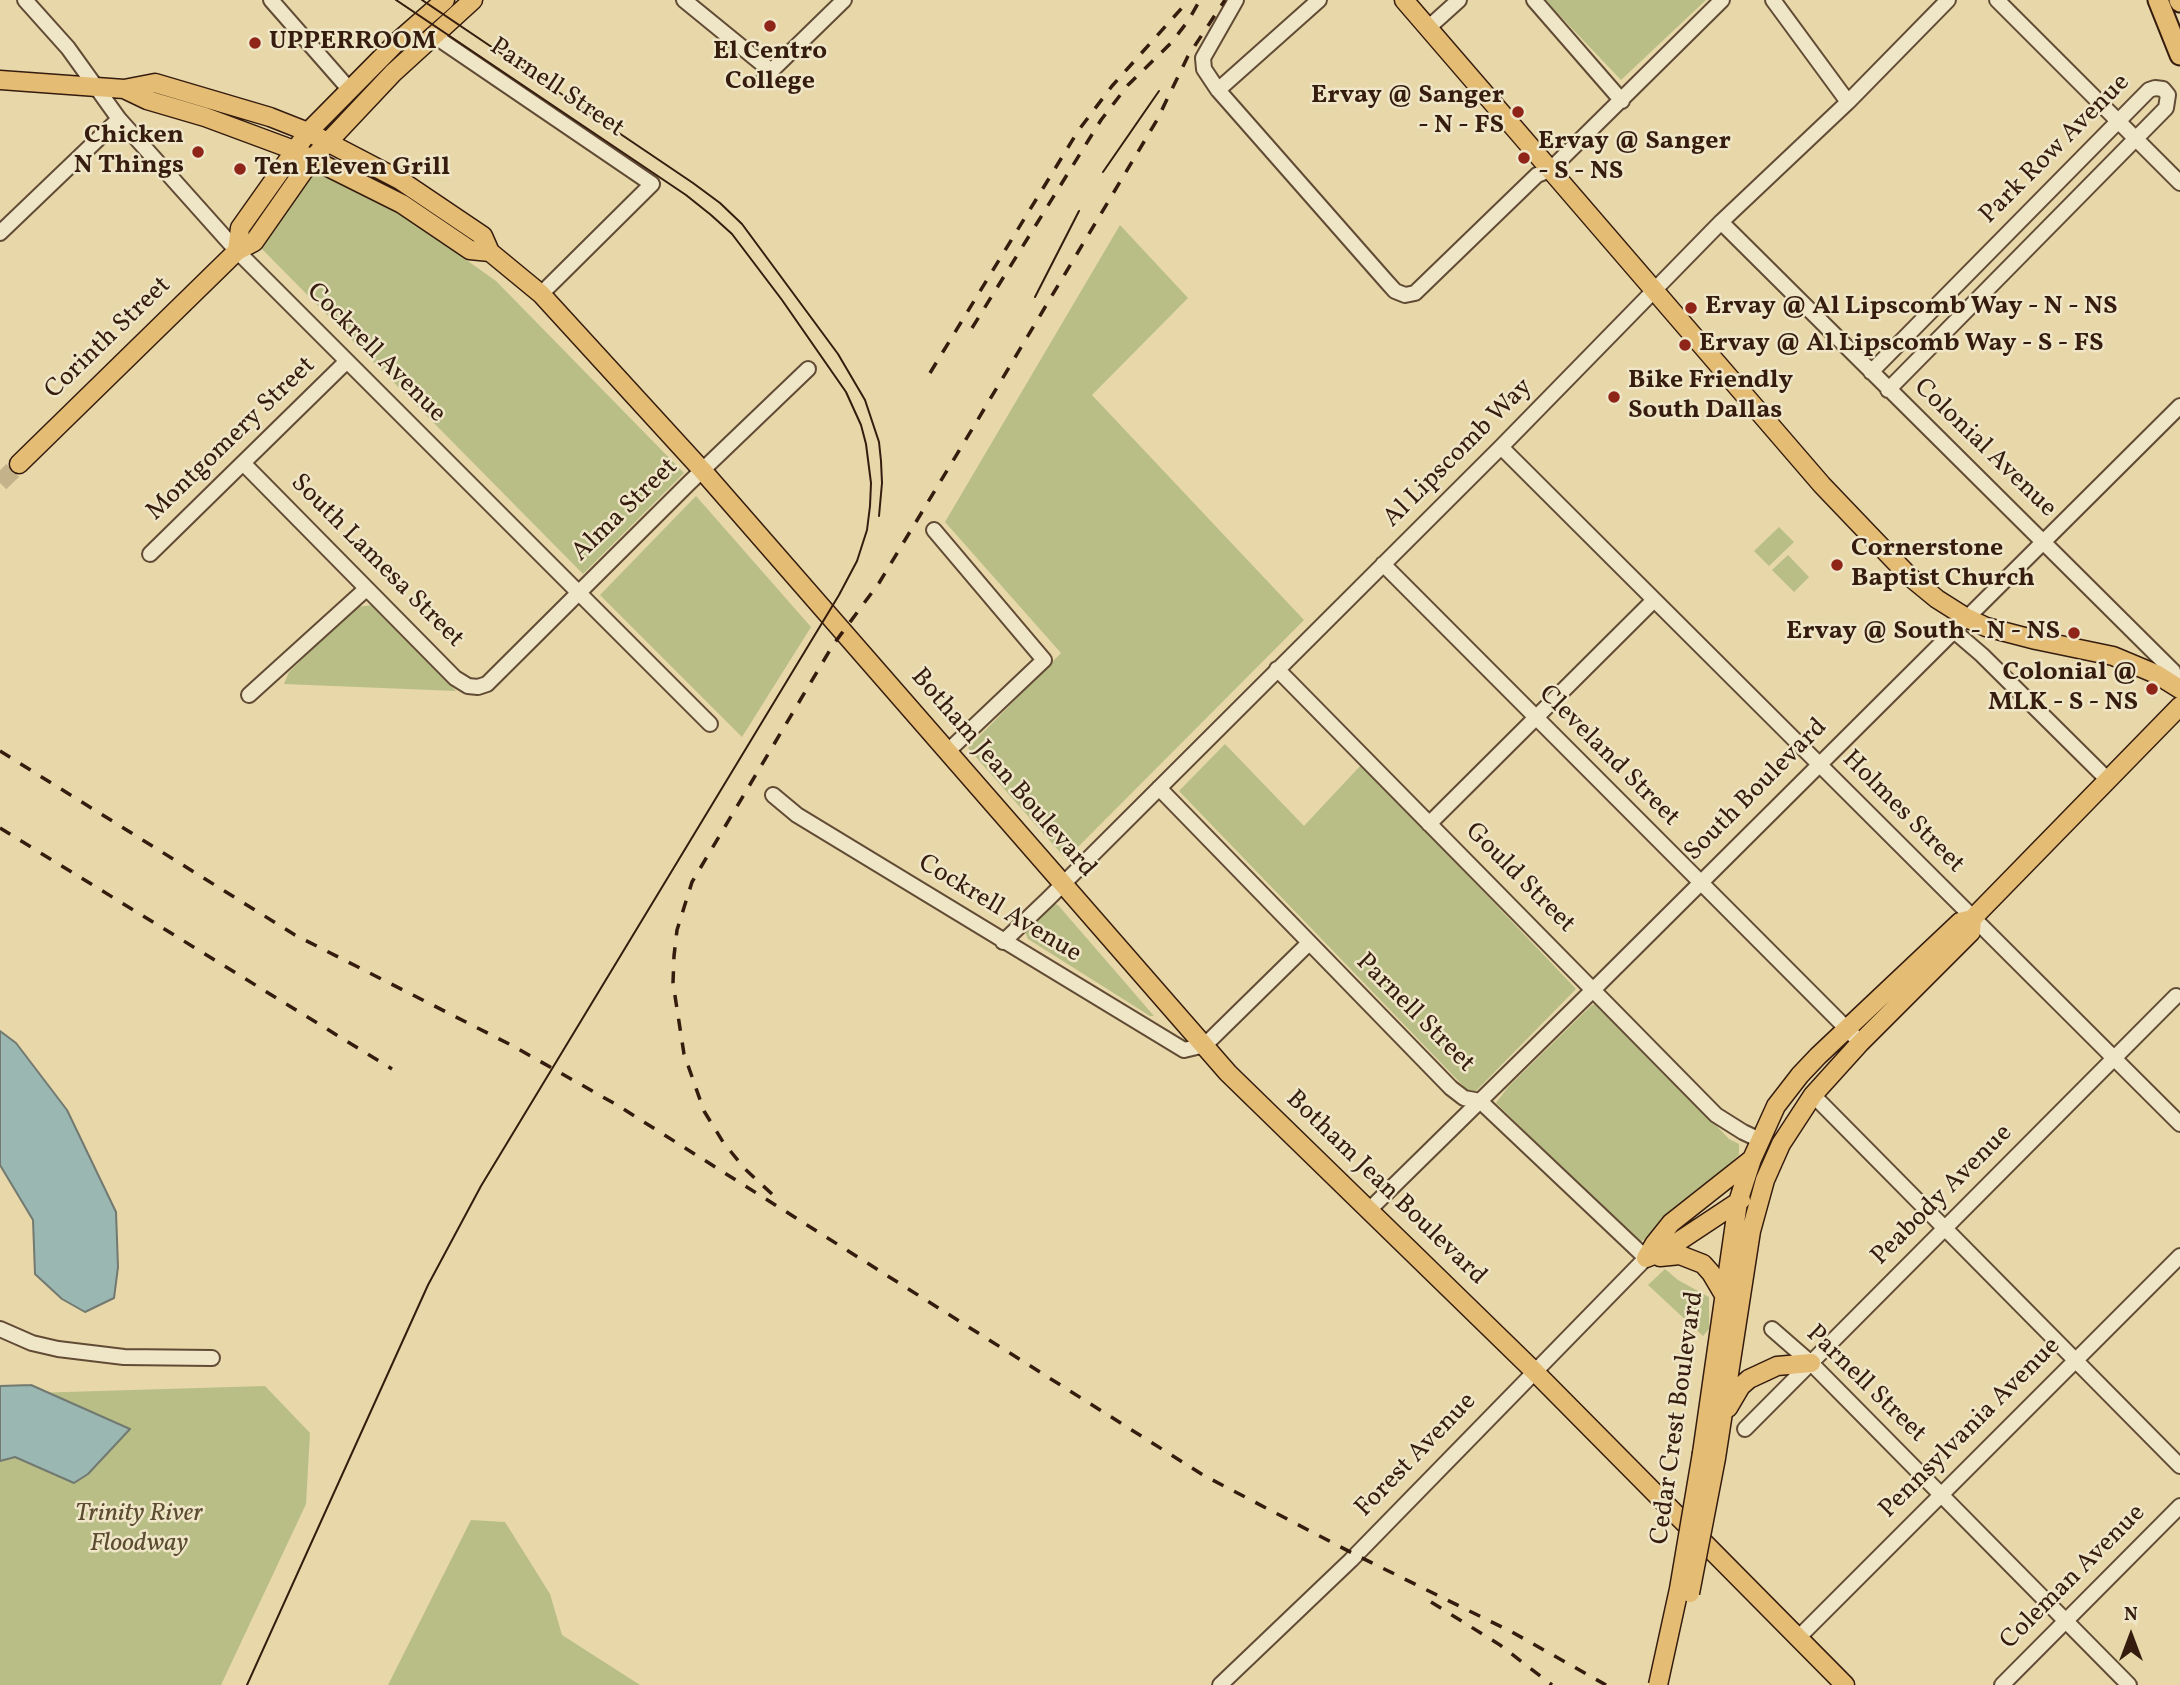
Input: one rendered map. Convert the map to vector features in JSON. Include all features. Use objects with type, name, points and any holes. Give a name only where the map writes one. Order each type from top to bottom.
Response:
[{"type":"highway","points":[[2158,0],[2180,55]]},
{"type":"main road","name":"Corinth Street","points":[[237,251],[240,228],[308,132],[349,89],[445,0]]},
{"type":"main road","name":"Corinth Street","points":[[19,464],[237,251],[254,242],[312,159],[363,103],[473,0]]},
{"type":"main road","points":[[1404,0],[1848,514],[1909,576],[1967,618],[2011,634],[2113,656],[2177,687]]},
{"type":"main road","name":"Botham Jean Boulevard","points":[[0,80],[124,89],[155,83],[222,102],[308,132],[328,142],[400,180],[482,236],[490,252],[541,294],[702,470],[1228,1073],[1534,1371]]},
{"type":"main road","name":"Botham Jean Boulevard","points":[[124,89],[146,100],[217,121],[294,150],[402,204],[470,250],[490,252]]},
{"type":"main road","points":[[1972,919],[2180,706]]},
{"type":"main road","name":"Cedar Crest Boulevard","points":[[1658,1685],[1709,1455],[1722,1420],[1751,1231],[1762,1191],[1781,1144],[1813,1095],[1860,1042],[1971,932],[1972,919],[1960,922],[1800,1075],[1776,1106],[1752,1159],[1738,1202],[1724,1295],[1709,1455],[1685,1621],[1670,1685]]},
{"type":"main road","points":[[1646,1258],[1671,1223],[1752,1159]]},
{"type":"main road","points":[[1646,1258],[1664,1251],[1738,1202],[1762,1191]]},
{"type":"main road","points":[[1693,1204],[1718,1199],[1738,1202]]},
{"type":"main road","points":[[1738,1202],[1751,1231]]},
{"type":"main road","points":[[1646,1258],[1680,1255],[1692,1258],[1703,1264],[1711,1273],[1724,1295]]},
{"type":"main road","points":[[1722,1420],[1733,1397],[1749,1378],[1777,1366],[1811,1363]]},
{"type":"main road","points":[[1534,1371],[1845,1685]]},
{"type":"street","name":"Cockrell Avenue","points":[[25,0],[68,48],[119,119],[237,251],[710,724]]},
{"type":"street","points":[[271,0],[349,89]]},
{"type":"street","points":[[684,0],[768,75],[844,0]]},
{"type":"street","points":[[1236,0],[1203,58],[1204,69],[1219,90],[1395,292],[1405,295],[1415,293],[1537,175],[1550,170],[1722,0]]},
{"type":"street","points":[[1219,90],[1319,0]]},
{"type":"street","points":[[1429,28],[1459,0]]},
{"type":"street","points":[[1534,0],[1622,101]]},
{"type":"street","points":[[1773,0],[1848,102]]},
{"type":"street","name":"Al Lipscomb Way","points":[[1003,942],[1501,447],[1721,222],[1848,102],[1948,0]]},
{"type":"street","points":[[1997,0],[2180,183]]},
{"type":"street","name":"Parnell Street","points":[[433,35],[652,184],[541,294]]},
{"type":"street","name":"Park Row Avenue","points":[[1871,372],[2149,90],[2163,89],[2168,95],[2166,108],[1888,390]]},
{"type":"street","points":[[0,233],[119,119]]},
{"type":"street","name":"Colonial Avenue","points":[[1721,222],[2173,670],[2177,687]]},
{"type":"street","name":"Montgomery Street","points":[[150,554],[347,361]]},
{"type":"street","name":"Alma Street","points":[[478,687],[487,684],[702,470],[808,369]]},
{"type":"street","name":"South Boulevard","points":[[1368,1210],[2180,406]]},
{"type":"street","name":"Holmes Street","points":[[1501,447],[2180,1124]]},
{"type":"street","name":"South Lamesa Street","points":[[243,463],[455,678],[468,686],[478,687]]},
{"type":"street","points":[[934,530],[1044,660],[947,752]]},
{"type":"street","name":"Cleveland Street","points":[[1382,564],[1860,1042]]},
{"type":"street","points":[[250,695],[366,589]]},
{"type":"street","points":[[1429,824],[1654,600]]},
{"type":"street","points":[[1954,631],[1982,655],[2108,780]]},
{"type":"street","name":"Gould Street","points":[[1277,669],[1726,1122],[1760,1140]]},
{"type":"street","name":"Parnell Street","points":[[1158,788],[1451,1088],[1464,1098],[1480,1101],[1646,1258]]},
{"type":"street","name":"Cockrell Avenue","points":[[773,795],[797,815],[1175,1046],[1184,1050],[1205,1045]]},
{"type":"street","points":[[1205,1045],[1309,943]]},
{"type":"street","name":"Peabody Avenue","points":[[1745,1429],[2176,996]]},
{"type":"street","points":[[1813,1095],[2180,1466]]},
{"type":"street","name":"Pennsylvania Avenue","points":[[1798,1638],[2180,1256]]},
{"type":"street","name":"Forest Avenue","points":[[1220,1685],[1356,1555],[1646,1258]]},
{"type":"street","points":[[0,1329],[32,1343],[98,1354],[212,1358]]},
{"type":"street","name":"Parnell Street","points":[[1772,1329],[1811,1363],[2129,1685]]},
{"type":"street","name":"Coleman Avenue","points":[[2002,1685],[2180,1506]]},
{"type":"green space","points":[[1545,0],[1706,0],[1621,80]]},
{"type":"green space","points":[[318,169],[413,222],[496,281],[684,473],[583,574],[260,247]]},
{"type":"green space","points":[[1120,225],[1188,298],[1092,395],[1304,620],[1066,859],[968,748],[1061,653],[945,522]]},
{"type":"green space","points":[[696,496],[811,627],[742,737],[600,595]]},
{"type":"green space","points":[[1779,527],[1794,542],[1769,566],[1754,551]]},
{"type":"green space","points":[[1788,555],[1809,577],[1794,592],[1772,570]]},
{"type":"green space","points":[[373,605],[456,691],[284,684],[289,672],[356,607]]},
{"type":"green space","points":[[1225,744],[1304,826],[1362,764],[1576,989],[1472,1095],[1179,791]]},
{"type":"green space","points":[[1055,904],[1154,1016],[1028,939],[1025,932],[1029,926]]},
{"type":"green space","points":[[1596,1004],[1600,1005],[1729,1139],[1739,1144],[1739,1155],[1649,1239],[1641,1241],[1634,1238],[1496,1103],[1508,1087]]},
{"type":"green space","points":[[1665,1269],[1678,1280],[1709,1297],[1709,1329],[1703,1336],[1648,1285]]},
{"type":"green space","name":"Trinity River Floodway","points":[[265,1386],[310,1433],[306,1504],[221,1685],[0,1685],[0,1394]]},
{"type":"green space","points":[[471,1520],[505,1522],[550,1594],[562,1635],[640,1685],[388,1685]]},
{"type":"water","points":[[0,1031],[16,1043],[67,1110],[116,1212],[118,1267],[114,1298],[85,1312],[62,1299],[35,1274],[33,1220],[0,1165]]},
{"type":"water","points":[[31,1385],[130,1429],[88,1474],[74,1483],[15,1457],[0,1461],[0,1386]]},
{"type":"tunnel","points":[[0,483],[19,464]]},
{"type":"tram line","points":[[247,1685],[428,1285],[481,1186],[839,595],[857,561],[867,530],[870,506],[871,483],[866,444],[861,425],[846,392],[732,234],[686,195],[396,0]]},
{"type":"tram line","points":[[422,0],[693,183],[742,224],[838,354],[865,400],[879,442],[882,483],[879,516]]},
{"type":"tram line","points":[[1103,172],[1159,91]]},
{"type":"tram line","points":[[1035,297],[1079,211]]},
{"type":"railway","points":[[930,373],[1078,131],[1112,86],[1189,0]]},
{"type":"railway","points":[[972,328],[1101,120],[1128,85],[1171,43],[1200,0]]},
{"type":"railway","points":[[772,1194],[745,1169],[723,1142],[704,1111],[684,1054],[673,983],[674,956],[677,930],[692,882],[833,645],[879,583],[974,426],[1157,120],[1188,56],[1225,0]]},
{"type":"railway","points":[[0,751],[295,935],[513,1046],[617,1105],[1203,1475],[1512,1632],[1606,1685]]},
{"type":"railway","points":[[0,828],[392,1069]]},
{"type":"railway","points":[[1431,1602],[1500,1645],[1552,1685]]},
{"type":"place","name":"El Centro College","points":[[770,26]]},
{"type":"place","name":"UPPERROOM","points":[[255,43]]},
{"type":"place","name":"Ervay @ Sanger - N - FS","points":[[1518,112]]},
{"type":"place","name":"Chicken N Things","points":[[198,152]]},
{"type":"place","name":"Ervay @ Sanger - S - NS","points":[[1524,158]]},
{"type":"place","name":"Ten Eleven Grill","points":[[240,169]]},
{"type":"place","name":"Ervay @ Al Lipscomb Way - N - NS","points":[[1691,308]]},
{"type":"place","name":"Ervay @ Al Lipscomb Way - S - FS","points":[[1685,345]]},
{"type":"place","name":"Bike Friendly South Dallas","points":[[1614,397]]},
{"type":"place","name":"Cornerstone Baptist Church","points":[[1837,565]]},
{"type":"place","name":"Ervay @ South - N - NS","points":[[2074,633]]},
{"type":"place","name":"Colonial @ MLK - S - NS","points":[[2152,689]]}]
